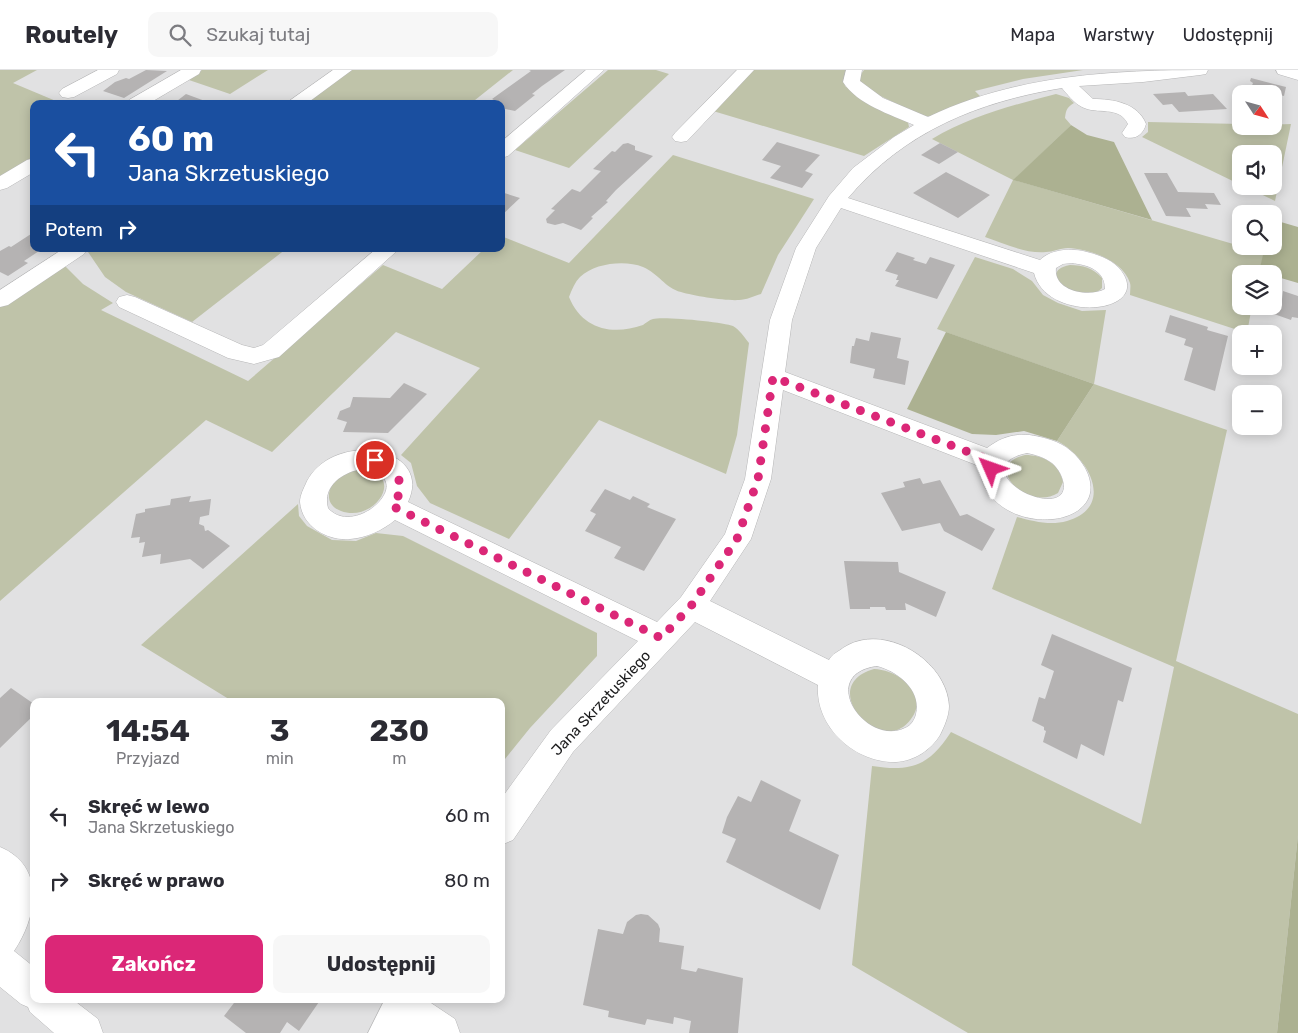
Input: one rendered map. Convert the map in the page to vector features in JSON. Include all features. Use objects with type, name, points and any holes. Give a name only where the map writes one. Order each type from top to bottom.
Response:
[{"type":"street","points":[[68,93],[111,70]]},
{"type":"street","points":[[142,100],[193,70]]},
{"type":"street","points":[[300,100],[344,70]]},
{"type":"street","points":[[505,149],[596,70]]},
{"type":"street","points":[[681,137],[746,70]]},
{"type":"street","points":[[854,70],[851,82],[861,92],[878,103],[928,124]]},
{"type":"street","points":[[1284,70],[1298,75]]},
{"type":"street","name":"Jana Skrzetuskiego","points":[[505,822],[562,741],[691,606],[737,539],[758,479],[781,320],[806,248],[836,200],[860,172],[900,141],[928,124],[984,100],[1025,88],[1066,82],[1183,71]]},
{"type":"street","points":[[1066,82],[1089,104],[1114,106],[1132,114],[1138,125],[1131,133]]},
{"type":"street","points":[[0,184],[30,166]]},
{"type":"street","points":[[836,200],[1045,268]]},
{"type":"street","points":[[0,300],[72,252]]},
{"type":"street","points":[[128,302],[236,352],[254,356],[271,351],[386,252]]},
{"type":"street","points":[[773,377],[992,461]]},
{"type":"street","points":[[392,506],[661,638]]},
{"type":"street","points":[[691,606],[834,678]]},
{"type":"street","points":[[0,864],[9,871],[16,884],[16,900],[12,918],[0,940]]},
{"type":"street","points":[[0,962],[30,988]]},
{"type":"street","points":[[48,1003],[84,1033]]},
{"type":"street","points":[[398,1012],[440,1033]]},
{"type":"green space","points":[[0,70],[37,70],[13,83],[53,100],[30,100],[30,162],[0,180]]},
{"type":"green space","points":[[202,70],[268,70],[230,94],[186,79]]},
{"type":"green space","points":[[352,70],[513,70],[475,100],[309,100]]},
{"type":"green space","points":[[608,70],[656,70],[669,74],[569,168],[515,150]]},
{"type":"green space","points":[[753,70],[846,70],[845,86],[863,99],[908,122],[909,127],[864,156],[713,111]]},
{"type":"green space","points":[[864,70],[1083,70],[1023,79],[975,91],[980,96],[932,116],[922,116],[866,89],[859,82],[859,77]]},
{"type":"green space","points":[[1056,94],[1069,98],[1074,103],[1067,109],[1065,118],[1071,125],[1014,180],[1232,244],[1232,255],[1264,255],[1261,265],[1232,265],[1232,315],[1250,315],[1248,325],[1232,325],[1232,328],[1130,295],[1130,284],[1126,275],[1113,262],[1095,253],[1068,248],[1049,252],[1031,251],[1015,248],[985,237],[1013,180],[932,139],[962,124],[1008,107]]},
{"type":"green space","points":[[1148,122],[1232,124],[1232,135],[1282,135],[1282,124],[1291,124],[1282,167],[1282,145],[1232,145],[1232,181],[1142,137],[1148,132]]},
{"type":"green space","points":[[1071,125],[1087,135],[1114,142],[1152,220],[1013,180]]},
{"type":"green space","points":[[673,155],[814,199],[778,255],[761,294],[733,300],[694,295],[675,290],[643,267],[619,263],[602,266],[586,272],[572,288],[569,297],[582,316],[590,323],[599,327],[620,330],[643,325],[653,319],[668,318],[727,324],[735,327],[742,334],[749,343],[737,435],[726,474],[599,420],[509,539],[430,503],[417,486],[411,463],[401,455],[480,368],[396,332],[272,452],[206,420],[0,601],[0,305],[63,264],[83,284],[113,303],[101,310],[248,381],[383,265],[442,289],[481,252],[505,252],[505,238],[569,263]]},
{"type":"green space","points":[[1263,195],[1276,195],[1275,201]]},
{"type":"green space","points":[[1282,222],[1298,227],[1298,283],[1282,278],[1282,265],[1261,265],[1263,255],[1282,255]]},
{"type":"green space","points":[[88,252],[282,252],[192,322],[126,292],[105,277]]},
{"type":"green space","points":[[975,257],[1013,269],[1032,281],[1043,295],[1058,303],[1082,311],[1106,310],[1094,384],[937,329]]},
{"type":"green space","points":[[1070,265],[1091,269],[1102,278],[1102,288],[1094,293],[1084,294],[1065,287],[1058,281],[1056,274],[1060,269]]},
{"type":"green space","points":[[946,332],[1094,384],[1057,441],[1024,431],[996,435],[972,434],[907,409]]},
{"type":"green space","points":[[1094,384],[1227,430],[1176,661],[1298,714],[1298,835],[1277,1033],[968,1033],[852,965],[872,766],[898,768],[918,764],[935,752],[951,732],[1141,824],[1174,667],[992,589],[1017,517],[1042,522],[1061,522],[1082,514],[1090,505],[1094,494],[1087,470],[1069,449],[1057,441]]},
{"type":"green space","points":[[1025,455],[1044,459],[1054,465],[1061,475],[1063,482],[1058,493],[1046,497],[1034,496],[1022,492],[1013,485],[1008,476],[1007,468],[1013,460]]},
{"type":"green space","points":[[359,469],[374,472],[382,479],[384,487],[382,496],[375,504],[365,510],[354,513],[335,508],[331,504],[329,494],[336,479],[341,475]]},
{"type":"green space","points":[[298,504],[299,516],[307,526],[332,540],[356,541],[376,533],[403,536],[597,633],[597,656],[530,728],[505,759],[505,698],[227,698],[141,645]]},
{"type":"green space","points":[[874,669],[884,670],[902,679],[914,692],[917,701],[916,710],[911,719],[899,729],[885,731],[871,726],[859,716],[852,703],[850,690],[857,678]]},
{"type":"green space","points":[[1298,835],[1298,1033],[1277,1033]]},
{"type":"building","points":[[146,70],[167,71],[124,98],[103,91],[115,82],[126,78],[129,79]]},
{"type":"building","points":[[529,70],[565,70],[532,94],[535,95],[515,111],[505,109],[505,100],[492,99],[531,71]]},
{"type":"building","points":[[1251,78],[1278,85],[1252,85],[1253,83],[1250,81]]},
{"type":"building","points":[[1282,86],[1286,87],[1284,96],[1282,96]]},
{"type":"building","points":[[1185,92],[1188,96],[1213,94],[1227,109],[1179,112],[1172,104],[1163,105],[1153,94]]},
{"type":"building","points":[[186,94],[202,100],[178,100]]},
{"type":"building","points":[[777,142],[820,155],[805,171],[813,174],[802,188],[770,178],[781,166],[762,160]]},
{"type":"building","points":[[628,143],[635,146],[635,150],[653,156],[616,190],[606,201],[608,202],[591,217],[593,218],[581,230],[563,223],[555,225],[547,223],[546,219],[555,210],[551,209],[572,189],[580,192],[601,171],[593,169],[612,151],[615,152],[623,144]]},
{"type":"building","points":[[940,143],[958,152],[939,164],[921,155]]},
{"type":"building","points":[[946,172],[990,195],[958,218],[913,193]]},
{"type":"building","points":[[1144,173],[1167,173],[1178,192],[1214,193],[1221,205],[1205,204],[1208,209],[1186,208],[1191,217],[1166,216]]},
{"type":"building","points":[[505,193],[520,198],[505,212]]},
{"type":"building","points":[[30,235],[30,252],[38,252],[24,261],[28,263],[8,276],[0,272],[0,251],[9,246],[11,247]]},
{"type":"building","points":[[897,252],[926,264],[930,257],[955,265],[937,299],[895,286],[899,280],[896,280],[898,275],[885,271]]},
{"type":"building","points":[[1283,291],[1298,296],[1298,318],[1292,317],[1291,320],[1277,315],[1282,315]]},
{"type":"building","points":[[1170,315],[1208,327],[1207,330],[1228,336],[1215,391],[1184,380],[1193,348],[1184,345],[1186,339],[1165,332]]},
{"type":"building","points":[[871,332],[901,338],[897,358],[909,361],[905,385],[873,378],[875,369],[850,363],[852,346],[854,346],[856,338],[869,341]]},
{"type":"building","points":[[404,383],[427,394],[388,433],[343,432],[347,422],[337,419],[340,411],[350,407],[353,397],[390,398]]},
{"type":"building","points":[[920,478],[923,484],[940,480],[960,516],[967,514],[995,529],[982,551],[944,531],[940,523],[902,531],[881,493],[905,487],[903,482]]},
{"type":"building","points":[[605,489],[630,500],[633,496],[650,504],[647,507],[676,519],[644,571],[614,558],[621,547],[585,531],[596,514],[590,511]]},
{"type":"building","points":[[191,496],[189,502],[211,499],[209,515],[200,517],[199,524],[204,526],[205,531],[208,530],[230,546],[203,569],[190,559],[160,564],[161,554],[142,557],[145,542],[139,543],[140,537],[131,538],[136,514],[145,512],[145,509],[170,505],[171,499]]},
{"type":"building","points":[[844,561],[898,562],[899,572],[946,592],[936,617],[905,603],[906,610],[886,610],[885,607],[850,609]]},
{"type":"building","points":[[1052,634],[1132,668],[1123,702],[1118,700],[1104,756],[1081,744],[1077,759],[1043,742],[1046,731],[1044,727],[1032,721],[1039,697],[1045,699],[1054,671],[1041,665]]},
{"type":"building","points":[[11,688],[30,701],[30,719],[0,748],[0,698]]},
{"type":"building","points":[[761,780],[801,800],[789,831],[839,855],[820,910],[726,862],[736,839],[722,833],[727,817],[738,796],[751,802]]},
{"type":"building","points":[[636,915],[648,915],[658,924],[660,929],[659,942],[684,946],[681,969],[696,972],[698,968],[743,978],[738,1033],[689,1033],[691,1021],[674,1017],[673,1024],[647,1019],[645,1025],[608,1017],[609,1011],[583,1005],[598,929],[623,934],[627,922]]},
{"type":"building","points":[[234,1003],[318,1003],[299,1031],[287,1022],[280,1033],[246,1033],[224,1016]]},
{"type":"route","points":[[375,460],[386,464],[395,471],[399,480],[400,491],[396,502],[392,506],[661,638],[691,606],[737,539],[758,479],[765,444],[773,377],[992,461],[991,469]]}]
